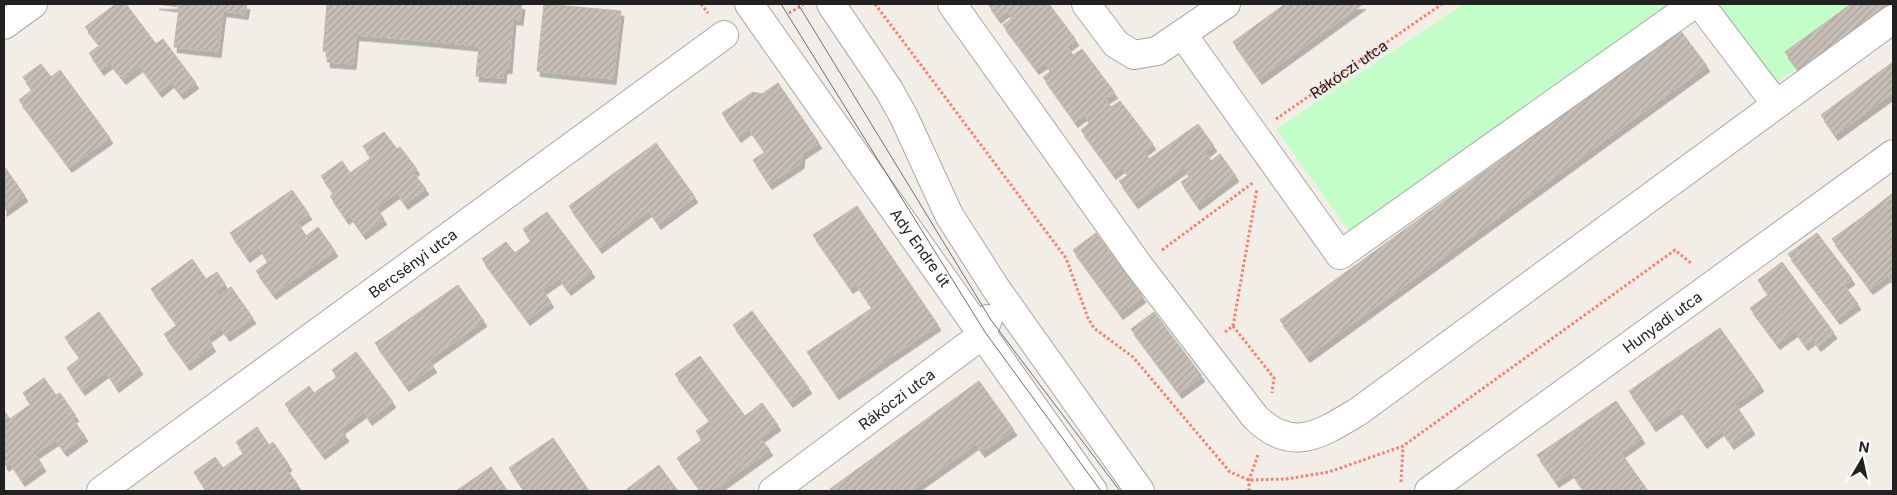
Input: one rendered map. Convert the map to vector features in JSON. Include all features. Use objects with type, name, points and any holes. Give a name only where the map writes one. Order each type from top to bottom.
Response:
[{"type":"street","points":[[4,25],[33,4]]},
{"type":"street","name":"Ady Endre út","points":[[749,4],[1093,491]]},
{"type":"street","points":[[831,4],[889,90],[904,117],[949,215],[997,290],[1140,491]]},
{"type":"street","points":[[952,4],[1139,266],[1255,417],[1267,429],[1281,436],[1300,438],[1324,432],[1359,411],[1893,19]]},
{"type":"street","points":[[1086,4],[1116,44],[1134,55],[1157,51],[1226,4]]},
{"type":"street","points":[[1183,35],[1340,255],[1694,4]]},
{"type":"street","points":[[1700,4],[1776,104]]},
{"type":"street","name":"Bercsényi utca","points":[[100,491],[714,41]]},
{"type":"street","name":"Hunyadi utca","points":[[1429,491],[1893,154]]},
{"type":"street","points":[[982,335],[985,332],[997,290]]},
{"type":"street","name":"Rákóczi utca","points":[[773,491],[982,335]]},
{"type":"path","points":[[876,4],[1066,258],[1088,318],[1094,328],[1133,357],[1230,472],[1249,480],[1286,479],[1329,472],[1403,446],[1675,250],[1693,265]]},
{"type":"path","name":"Rákóczi utca","points":[[1254,134],[1442,4]]},
{"type":"path","points":[[1139,266],[1259,179],[1233,326],[1274,378]]},
{"type":"path","points":[[1401,491],[1403,446]]},
{"type":"green space","points":[[1464,4],[1673,4],[1351,234],[1276,129]]},
{"type":"green space","points":[[1706,4],[1885,4],[1770,88]]},
{"type":"building","points":[[116,4],[126,4],[156,44],[163,39],[196,83],[181,94],[171,82],[159,92],[140,66],[123,79],[110,63],[101,70],[89,53],[100,45],[85,27]]},
{"type":"building","points":[[156,4],[247,4],[245,14],[223,11],[218,52],[174,47],[179,7]]},
{"type":"building","points":[[327,4],[522,4],[520,20],[513,19],[509,68],[504,68],[503,78],[476,76],[479,46],[417,40],[356,35],[353,64],[327,62],[328,52],[323,51]]},
{"type":"building","points":[[544,4],[621,11],[613,79],[537,71]]},
{"type":"building","points":[[988,4],[1049,4],[1076,40],[1067,47],[1073,55],[1082,49],[1115,93],[1105,99],[1111,107],[1120,101],[1153,144],[1144,151],[1149,159],[1198,124],[1214,146],[1205,153],[1211,161],[1220,154],[1236,176],[1197,205],[1181,182],[1190,176],[1184,168],[1135,203],[1119,181],[1128,175],[1122,167],[1113,174],[1081,130],[1090,123],[1084,115],[1075,122],[1043,77],[1051,71],[1045,63],[1036,69],[1003,25],[1012,18],[1010,15],[1007,11],[998,18]]},
{"type":"building","points":[[1285,4],[1363,4],[1259,79],[1233,42]]},
{"type":"building","points":[[1851,4],[1892,4],[1799,71],[1785,52]]},
{"type":"building","points":[[1680,30],[1707,66],[1307,357],[1280,320]]},
{"type":"building","points":[[1893,62],[1893,93],[1835,135],[1821,115]]},
{"type":"building","points":[[41,64],[51,77],[60,70],[110,138],[69,167],[19,100],[32,90],[23,77]]},
{"type":"building","points":[[778,83],[819,143],[802,154],[801,163],[769,184],[753,160],[765,152],[749,129],[738,137],[722,113],[753,92],[762,94]]},
{"type":"building","points":[[384,132],[397,149],[400,147],[417,169],[413,172],[426,189],[405,204],[397,193],[376,208],[384,219],[363,234],[350,216],[346,219],[330,196],[334,194],[321,176],[342,161],[350,173],[371,158],[363,146]]},
{"type":"building","points":[[656,143],[695,197],[658,224],[649,211],[599,248],[569,206]]},
{"type":"building","points":[[4,166],[25,196],[4,211]]},
{"type":"building","points":[[292,190],[309,214],[297,222],[306,236],[318,227],[335,251],[273,294],[256,271],[268,262],[259,248],[247,257],[230,233]]},
{"type":"building","points":[[1893,193],[1893,253],[1865,215]]},
{"type":"building","points":[[857,206],[893,259],[850,288],[813,235]]},
{"type":"building","points":[[547,212],[592,272],[568,290],[559,278],[542,290],[551,302],[527,320],[482,259],[506,242],[515,253],[531,241],[523,229]]},
{"type":"building","points":[[1865,215],[1893,253],[1893,283],[1888,276],[1870,289],[1832,239]]},
{"type":"building","points":[[1096,233],[1143,297],[1120,314],[1073,250]]},
{"type":"building","points":[[1817,233],[1852,279],[1844,285],[1858,304],[1837,319],[1788,254]]},
{"type":"building","points":[[192,259],[206,279],[217,272],[225,284],[215,291],[218,296],[231,287],[253,318],[227,336],[221,328],[207,338],[213,346],[187,365],[164,334],[177,325],[151,289]]},
{"type":"building","points":[[893,259],[938,325],[836,394],[807,352],[872,308],[856,284]]},
{"type":"building","points":[[1782,262],[1834,333],[1818,346],[1813,339],[1805,345],[1758,280]]},
{"type":"building","points":[[458,285],[484,321],[429,360],[434,367],[406,386],[375,343]]},
{"type":"building","points":[[1768,295],[1795,331],[1777,344],[1750,308]]},
{"type":"building","points":[[752,311],[809,388],[790,402],[733,325]]},
{"type":"building","points":[[99,312],[140,369],[116,387],[106,372],[82,390],[67,368],[80,358],[65,337]]},
{"type":"building","points":[[1154,312],[1202,376],[1179,393],[1131,329]]},
{"type":"building","points":[[1720,328],[1761,386],[1735,404],[1752,429],[1731,444],[1672,361]]},
{"type":"building","points":[[356,352],[393,402],[369,420],[364,412],[341,429],[346,436],[322,454],[285,404],[309,386],[314,393],[337,377],[332,370]]},
{"type":"building","points":[[700,356],[745,416],[762,403],[778,425],[760,438],[770,450],[745,468],[675,374]]},
{"type":"building","points":[[1672,361],[1721,430],[1704,443],[1679,408],[1653,426],[1629,391]]},
{"type":"building","points":[[44,378],[56,395],[60,393],[76,416],[72,418],[85,436],[64,451],[56,440],[35,454],[43,466],[22,481],[10,463],[6,466],[4,463],[4,411],[10,419],[31,404],[23,393]]},
{"type":"building","points":[[979,381],[1014,430],[982,452],[976,444],[910,491],[831,491],[830,489]]},
{"type":"building","points":[[1616,401],[1642,438],[1621,453],[1648,491],[1617,491],[1574,430]]},
{"type":"building","points":[[710,421],[745,468],[713,491],[701,491],[677,458],[702,440],[696,431]]},
{"type":"building","points":[[257,427],[269,445],[273,442],[289,465],[286,468],[298,485],[290,491],[271,491],[269,489],[266,491],[204,491],[206,490],[194,472],[215,457],[223,468],[244,453],[236,442]]},
{"type":"building","points":[[1574,430],[1617,491],[1584,491],[1571,472],[1556,482],[1537,455]]},
{"type":"building","points":[[553,438],[589,491],[524,491],[509,468]]},
{"type":"building","points":[[659,465],[678,491],[628,491],[627,489]]},
{"type":"building","points":[[491,467],[507,490],[456,491]]},
{"type":"tram line","points":[[781,4],[985,332],[1101,491]]},
{"type":"tram line","points":[[798,4],[991,320],[1120,491]]}]
